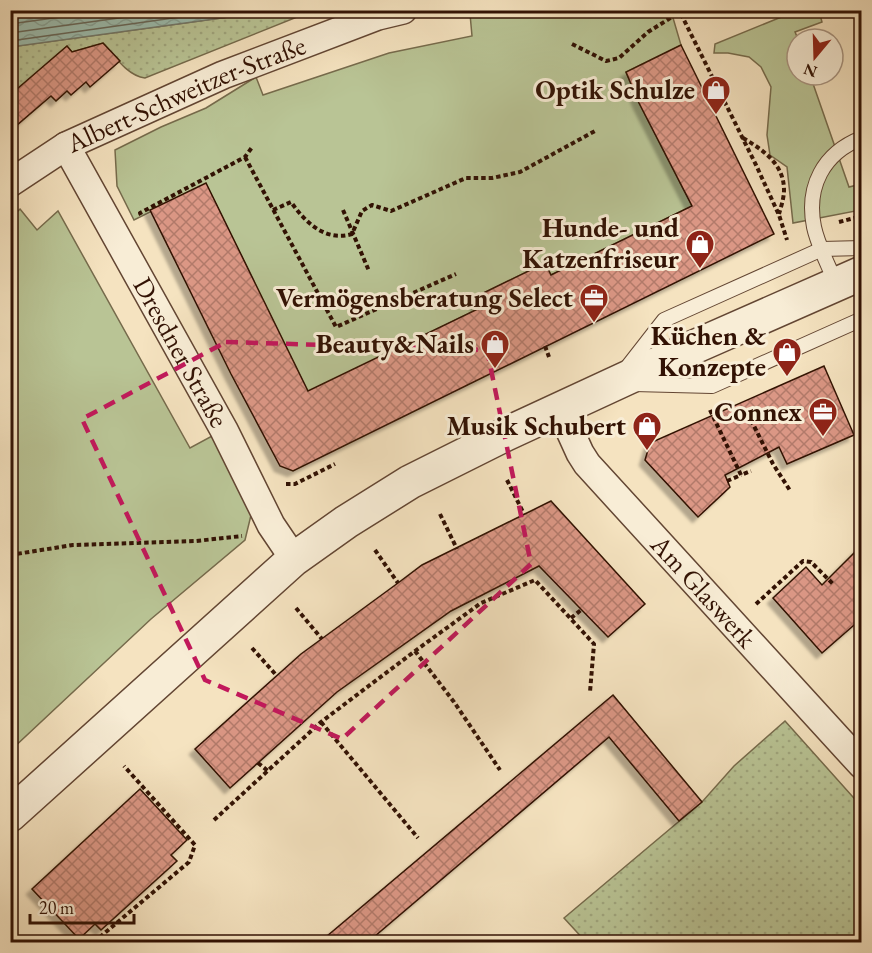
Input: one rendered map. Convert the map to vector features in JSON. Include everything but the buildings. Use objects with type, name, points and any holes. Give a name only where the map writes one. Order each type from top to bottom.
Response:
[{"type":"street","name":"Albert-Schweitzer-Straße","points":[[10,183],[66,146],[223,75],[378,16],[403,10]]},
{"type":"street","name":"Dresdner Straße","points":[[66,146],[224,430],[271,525],[294,558]]},
{"type":"street","points":[[10,815],[294,558],[346,522],[410,482],[560,409],[849,279]]},
{"type":"street","name":"Am Glaswerk","points":[[560,409],[587,464],[861,765]]},
{"type":"lane","points":[[849,279],[822,249],[814,230],[812,215],[814,190],[825,162],[846,144],[861,138]]},
{"type":"lane","points":[[614,384],[664,320],[822,249],[861,248]]},
{"type":"lane","points":[[614,384],[712,386],[861,319]]},
{"type":"path","points":[[572,44],[606,61],[619,58],[648,32],[683,11],[779,215],[788,242]]},
{"type":"path","points":[[273,210],[291,202],[303,219],[322,232],[342,237],[352,234],[362,211],[372,206],[391,211],[466,178],[492,178],[520,172],[595,131]]},
{"type":"path","points":[[742,137],[765,151],[779,168],[784,190],[779,215]]},
{"type":"path","points":[[145,224],[140,213],[245,157],[253,146]]},
{"type":"path","points":[[245,157],[336,327],[456,274]]},
{"type":"path","points":[[343,210],[369,271]]},
{"type":"path","points":[[835,223],[861,216]]},
{"type":"path","points":[[545,346],[549,357]]},
{"type":"path","points":[[713,416],[741,475]]},
{"type":"path","points":[[751,420],[773,464],[791,492]]},
{"type":"path","points":[[282,484],[295,484],[335,464]]},
{"type":"path","points":[[727,481],[751,471]]},
{"type":"path","points":[[507,480],[524,514]]},
{"type":"path","points":[[440,514],[457,549]]},
{"type":"path","points":[[10,555],[73,545],[196,541],[248,536]]},
{"type":"path","points":[[375,550],[398,583]]},
{"type":"path","points":[[754,606],[803,561],[811,562],[833,584]]},
{"type":"path","points":[[214,820],[321,722],[481,603],[535,580],[594,644],[590,692]]},
{"type":"path","points":[[296,608],[322,639]]},
{"type":"path","points":[[571,618],[581,610]]},
{"type":"path","points":[[252,648],[277,676]]},
{"type":"path","points":[[416,651],[500,770]]},
{"type":"path","points":[[321,722],[418,838]]},
{"type":"path","points":[[258,763],[268,771]]},
{"type":"path","points":[[94,942],[189,862],[195,845],[124,766]]},
{"type":"highlighted area","points":[[226,342],[487,350],[531,564],[342,739],[205,680],[82,419]]},
{"type":"green space","points":[[495,10],[671,11],[681,45],[626,72],[639,103],[692,206],[551,275],[545,263],[473,298],[478,309],[308,392],[206,184],[134,220],[117,186],[115,150],[206,108],[256,77],[263,95],[389,53],[472,36],[470,14]]},
{"type":"green space","points":[[272,11],[312,11],[145,78],[127,69],[103,43],[72,52],[67,46],[11,95],[10,47]]},
{"type":"green space","points":[[796,11],[819,11],[822,22],[808,27],[785,27],[785,87],[814,87],[849,187],[861,184],[861,210],[793,223],[787,167],[770,155],[767,135],[771,87],[761,67],[749,57],[714,53],[715,44]]},
{"type":"green space","points":[[20,209],[37,230],[58,211],[190,448],[212,436],[252,511],[245,540],[151,619],[11,750],[11,218]]},
{"type":"green space","points":[[785,721],[861,806],[861,942],[586,942],[564,918],[702,802],[734,766]]},
{"type":"water","points":[[11,10],[272,10],[272,11],[11,47]]},
{"type":"place","name":"Optik Schulze","points":[[716,116]]},
{"type":"place","name":"Hunde- und Katzenfriseur","points":[[700,270]]},
{"type":"place","name":"Vermögensberatung Select","points":[[594,324]]},
{"type":"place","name":"Beauty&Nails","points":[[495,370]]},
{"type":"place","name":"Küchen & Konzepte","points":[[787,378]]},
{"type":"place","name":"Connex","points":[[823,438]]},
{"type":"place","name":"Musik Schubert","points":[[647,452]]}]
